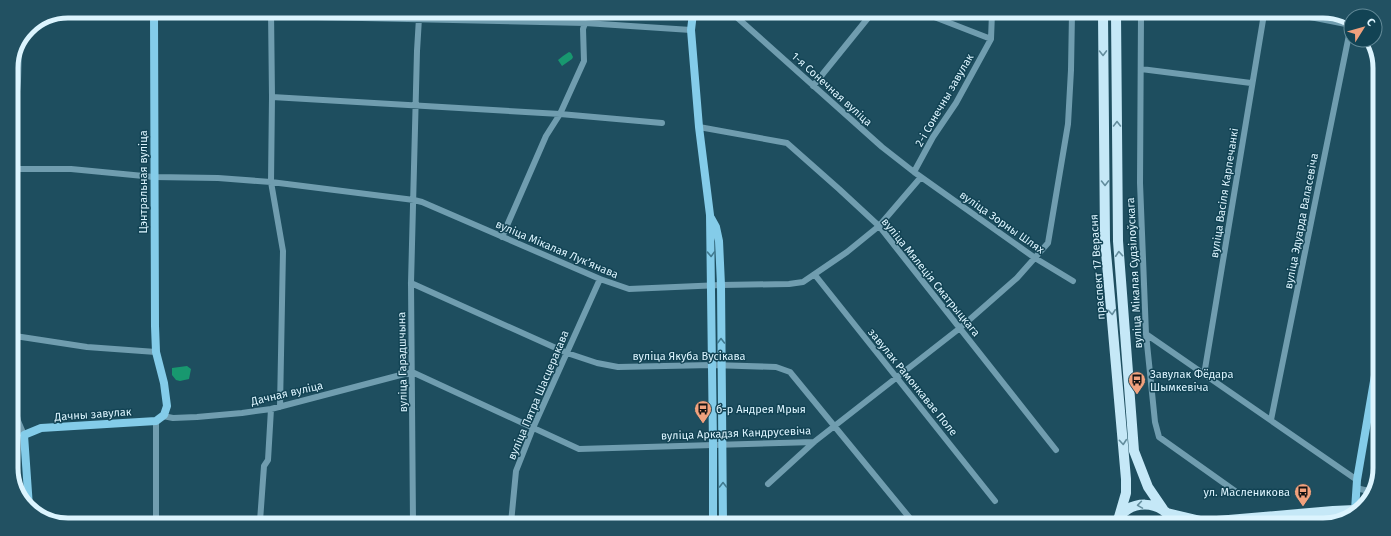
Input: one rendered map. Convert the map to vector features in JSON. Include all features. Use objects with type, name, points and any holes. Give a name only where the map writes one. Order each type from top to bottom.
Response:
[{"type":"main road","name":"Цэнтральная вуліца","points":[[154,18],[155,326],[156,352],[167,408],[164,416]]},
{"type":"main road","points":[[692,18],[691,30],[699,127],[710,215],[714,444],[713,518]]},
{"type":"main road","name":"праспект 17 Верасня","points":[[1103,18],[1105,241],[1126,479],[1126,493],[1117,518]]},
{"type":"main road","name":"праспект 17 Верасня","points":[[1116,18],[1118,241],[1134,451],[1148,487],[1170,518]]},
{"type":"main road","points":[[710,215],[716,227],[719,241],[721,285],[723,518]]},
{"type":"main road","points":[[1356,505],[1357,484],[1373,408]]},
{"type":"main road","name":"Дачны завулак","points":[[24,435],[41,428],[156,421],[164,416]]},
{"type":"main road","points":[[24,435],[28,498]]},
{"type":"main road","points":[[1120,518],[1132,507],[1142,504],[1153,505],[1165,511],[1190,518]]},
{"type":"main road","points":[[1252,518],[1333,511],[1347,512]]},
{"type":"street","points":[[271,18],[272,97],[270,182],[283,251],[280,407]]},
{"type":"street","points":[[414,200],[415,106],[422,18]]},
{"type":"street","points":[[469,18],[585,23],[691,30]]},
{"type":"street","name":"1-я Сонечная вуліца","points":[[738,18],[863,131],[921,177]]},
{"type":"street","points":[[813,86],[868,18]]},
{"type":"street","points":[[937,18],[991,39],[992,18]]},
{"type":"street","points":[[1035,258],[1048,243],[1068,124],[1072,70],[1072,18]]},
{"type":"street","name":"вуліца Мікалая Судзілоўскага","points":[[1141,18],[1140,183],[1146,334],[1155,422],[1159,437],[1234,491]]},
{"type":"street","name":"вуліца Васіля Карпечанкі","points":[[1204,375],[1251,83],[1263,18]]},
{"type":"street","points":[[1315,18],[1343,23]]},
{"type":"street","points":[[502,237],[546,136],[560,114],[584,61],[583,29],[585,23]]},
{"type":"street","name":"2-і Сонечны завулак","points":[[914,172],[933,137],[956,103],[991,39]]},
{"type":"street","name":"вуліца Эдуарда Валасевіча","points":[[1271,420],[1346,48]]},
{"type":"street","points":[[1141,68],[1251,83]]},
{"type":"street","points":[[272,97],[560,114],[662,123]]},
{"type":"street","name":"вуліца Мялеція Сматрыцкага","points":[[699,127],[787,143],[879,226],[1056,450]]},
{"type":"street","name":"вуліца Мікалая Лукʼянава","points":[[18,169],[71,170],[154,177],[218,178],[270,182],[414,200],[422,202],[600,279],[629,289],[712,285],[789,284],[803,282],[847,252],[879,226],[921,177]]},
{"type":"street","name":"вуліца Зорны Шлях","points":[[921,177],[1035,258],[1073,281]]},
{"type":"street","name":"вуліца Гарадшчына","points":[[413,518],[411,283],[414,200]]},
{"type":"street","name":"вуліца Аркадзя Кандрусевіча","points":[[412,372],[579,449],[814,442],[960,328],[1017,278],[1035,258]]},
{"type":"street","name":"завулак Рамонкавае Поле","points":[[815,275],[995,501]]},
{"type":"street","name":"вуліца Пятра Шасцеракава","points":[[511,518],[516,471],[533,428],[600,279]]},
{"type":"street","name":"вуліца Якуба Вусікава","points":[[411,283],[567,353],[597,363],[618,367],[712,365],[776,367],[790,372],[910,518]]},
{"type":"street","points":[[1146,334],[1271,420],[1357,484],[1368,490]]},
{"type":"street","points":[[18,336],[87,347],[156,352]]},
{"type":"street","name":"Дачная вуліца","points":[[164,416],[179,418],[271,409],[412,372]]},
{"type":"street","points":[[260,518],[264,466],[268,460],[271,409]]},
{"type":"street","points":[[18,421],[24,435]]},
{"type":"street","points":[[156,421],[156,518]]},
{"type":"street","points":[[768,484],[814,442]]},
{"type":"shaded area","points":[[569,52],[573,57],[572,59],[562,66],[558,60]]},
{"type":"shaded area","points":[[187,366],[191,369],[189,379],[180,381],[176,380],[172,375],[172,368]]},
{"type":"place","name":"Завулак Фёдара Шымкевіча","points":[[1137,395]]},
{"type":"place","name":"б-р Андрея Мрыя","points":[[703,424]]},
{"type":"place","name":"ул. Масленикова","points":[[1303,507]]}]
